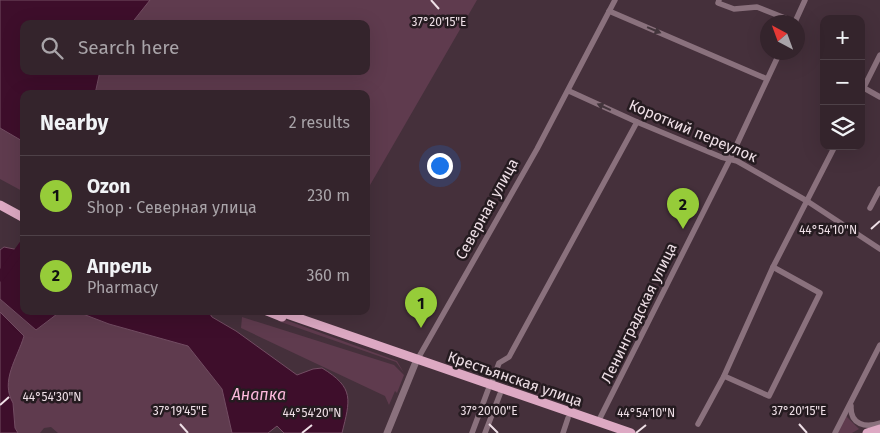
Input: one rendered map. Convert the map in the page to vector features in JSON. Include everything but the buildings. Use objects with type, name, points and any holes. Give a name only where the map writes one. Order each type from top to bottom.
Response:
[{"type":"main road","points":[[0,204],[20,214]]},
{"type":"main road","points":[[279,315],[416,362]]},
{"type":"main road","points":[[289,315],[416,362]]},
{"type":"main road","name":"Крестьянская улица","points":[[416,362],[631,433]]},
{"type":"main road","name":"Крестьянская улица","points":[[489,387],[500,394],[613,433]]},
{"type":"main road","points":[[867,433],[880,429]]},
{"type":"street","name":"Северная улица","points":[[387,433],[416,362],[569,91],[615,0]]},
{"type":"street","points":[[719,0],[718,3],[734,9],[757,7],[777,15]]},
{"type":"street","points":[[798,15],[805,0]]},
{"type":"street","points":[[609,11],[767,79]]},
{"type":"street","points":[[865,86],[880,55]]},
{"type":"street","name":"Ленинградская улица","points":[[598,422],[730,159],[776,60]]},
{"type":"street","name":"Короткий переулок","points":[[569,91],[637,122],[730,159],[807,201],[880,249]]},
{"type":"street","points":[[865,91],[880,97]]},
{"type":"street","points":[[472,433],[499,363],[509,357],[637,122]]},
{"type":"street","points":[[698,424],[724,376],[773,267],[833,150]]},
{"type":"street","points":[[870,208],[880,189]]},
{"type":"street","points":[[724,376],[769,396],[820,293],[773,267]]},
{"type":"street","points":[[835,433],[880,345]]},
{"type":"street","points":[[485,433],[500,394]]},
{"type":"street","points":[[851,404],[852,416],[860,425],[866,427],[880,423]]},
{"type":"street","points":[[563,433],[568,418]]},
{"type":"shaded area","points":[[150,0],[477,0],[370,185],[370,90],[96,90],[99,75],[370,75],[370,20],[134,20]]},
{"type":"shaded area","points":[[0,128],[20,140],[20,190],[0,179]]},
{"type":"shaded area","points":[[0,299],[36,329],[55,315],[85,315],[109,324],[188,346],[222,389],[232,433],[58,433],[51,427],[44,428],[40,433],[18,433],[15,428],[13,403],[9,395],[8,378],[24,336],[0,312]]},
{"type":"shaded area","points":[[242,317],[394,365],[404,375],[397,393],[395,391],[389,405],[385,396],[241,328]]},
{"type":"shaded area","points":[[278,317],[397,361],[404,373],[396,362],[278,321]]},
{"type":"shaded area","points":[[846,416],[859,429],[852,433],[837,433]]},
{"type":"water","points":[[0,0],[150,0],[134,20],[20,20],[20,75],[99,75],[96,90],[20,90],[20,140],[0,128]]},
{"type":"water","points":[[4,247],[20,250],[20,315],[56,315],[36,330],[0,299],[0,250]]},
{"type":"water","points":[[0,312],[24,336],[11,370],[8,386],[9,395],[13,403],[15,428],[18,433],[0,433]]},
{"type":"water","name":"Анапка","points":[[85,315],[211,315],[297,375],[322,368],[333,375],[345,389],[347,396],[347,412],[342,433],[284,433],[277,426],[268,433],[232,433],[222,389],[188,346],[109,324]]},
{"type":"waterway","points":[[0,277],[20,250]]},
{"type":"place","name":"Апрель","points":[[683,229]]},
{"type":"place","name":"Ozon","points":[[421,328]]}]
